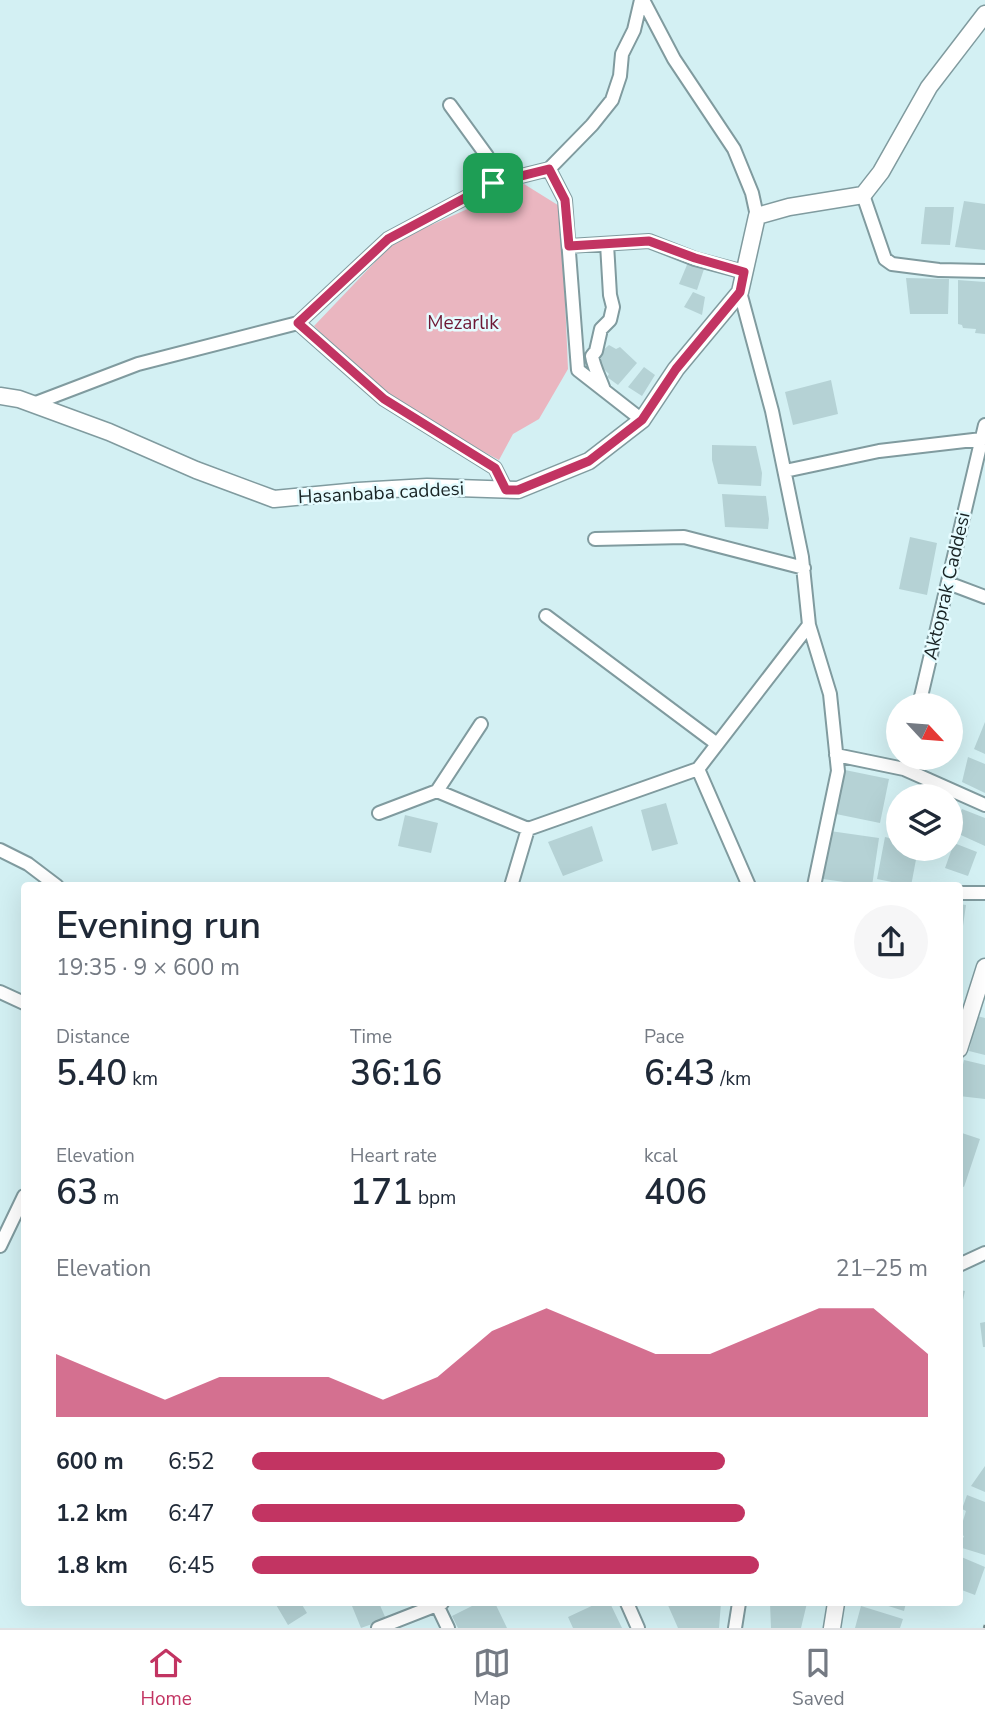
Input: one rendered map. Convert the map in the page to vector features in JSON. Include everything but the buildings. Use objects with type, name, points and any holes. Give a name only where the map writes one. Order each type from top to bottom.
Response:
[{"type":"street","points":[[33,404],[138,364],[298,323],[388,239],[493,183],[549,169],[612,100],[620,76],[622,54],[634,30],[642,0]]},
{"type":"street","points":[[642,0],[674,59],[734,149],[752,193],[757,216],[740,292],[785,471],[804,568],[809,625],[830,694],[838,771],[815,882]]},
{"type":"street","points":[[757,216],[789,207],[863,195],[881,172],[929,87],[985,14]]},
{"type":"street","points":[[450,105],[487,156],[493,183]]},
{"type":"street","points":[[549,169],[565,200],[578,370],[642,420]]},
{"type":"street","points":[[863,195],[885,259],[891,264],[939,270],[985,271]]},
{"type":"street","points":[[569,246],[649,241],[744,272]]},
{"type":"street","points":[[604,390],[600,375],[594,368],[592,356],[596,351],[601,329],[610,320],[613,307],[607,244]]},
{"type":"street","name":"Hasanbaba caddesi","points":[[0,396],[19,399],[108,432],[196,470],[274,499],[427,487],[518,490],[589,461],[642,420],[676,369],[740,292]]},
{"type":"street","points":[[298,323],[384,399],[495,468],[506,490]]},
{"type":"street","name":"Aktoprak Caddesi","points":[[922,693],[948,583],[980,469],[985,425]]},
{"type":"street","points":[[785,471],[879,452],[982,439]]},
{"type":"street","points":[[595,539],[684,537],[804,568]]},
{"type":"street","points":[[948,583],[985,597]]},
{"type":"street","points":[[546,616],[717,744]]},
{"type":"street","points":[[437,791],[528,829],[698,769],[809,625]]},
{"type":"street","points":[[379,813],[437,791],[481,724]]},
{"type":"street","points":[[836,755],[886,762]]},
{"type":"street","points":[[698,769],[748,882]]},
{"type":"street","points":[[917,770],[985,805]]},
{"type":"street","points":[[512,882],[528,829]]},
{"type":"street","points":[[0,850],[29,864],[52,882]]},
{"type":"street","points":[[963,893],[985,893]]},
{"type":"street","points":[[963,1022],[985,967]]},
{"type":"street","points":[[0,992],[21,1002]]},
{"type":"street","points":[[0,1246],[21,1202]]},
{"type":"street","points":[[963,1263],[985,1253]]},
{"type":"street","points":[[378,1628],[434,1606]]},
{"type":"street","points":[[440,1606],[448,1628]]},
{"type":"street","points":[[628,1606],[638,1628]]},
{"type":"street","points":[[735,1628],[738,1606]]},
{"type":"street","points":[[832,1628],[836,1606]]},
{"type":"green space","name":"Mezarlık","points":[[524,184],[561,207],[568,369],[539,419],[513,434],[499,460],[384,399],[314,326],[395,241]]},
{"type":"route","points":[[549,169],[565,200],[569,246],[649,241],[744,272],[740,292],[676,369],[642,420],[589,461],[518,490],[506,490],[495,468],[384,399],[298,323],[388,239],[493,183],[549,169]]}]
